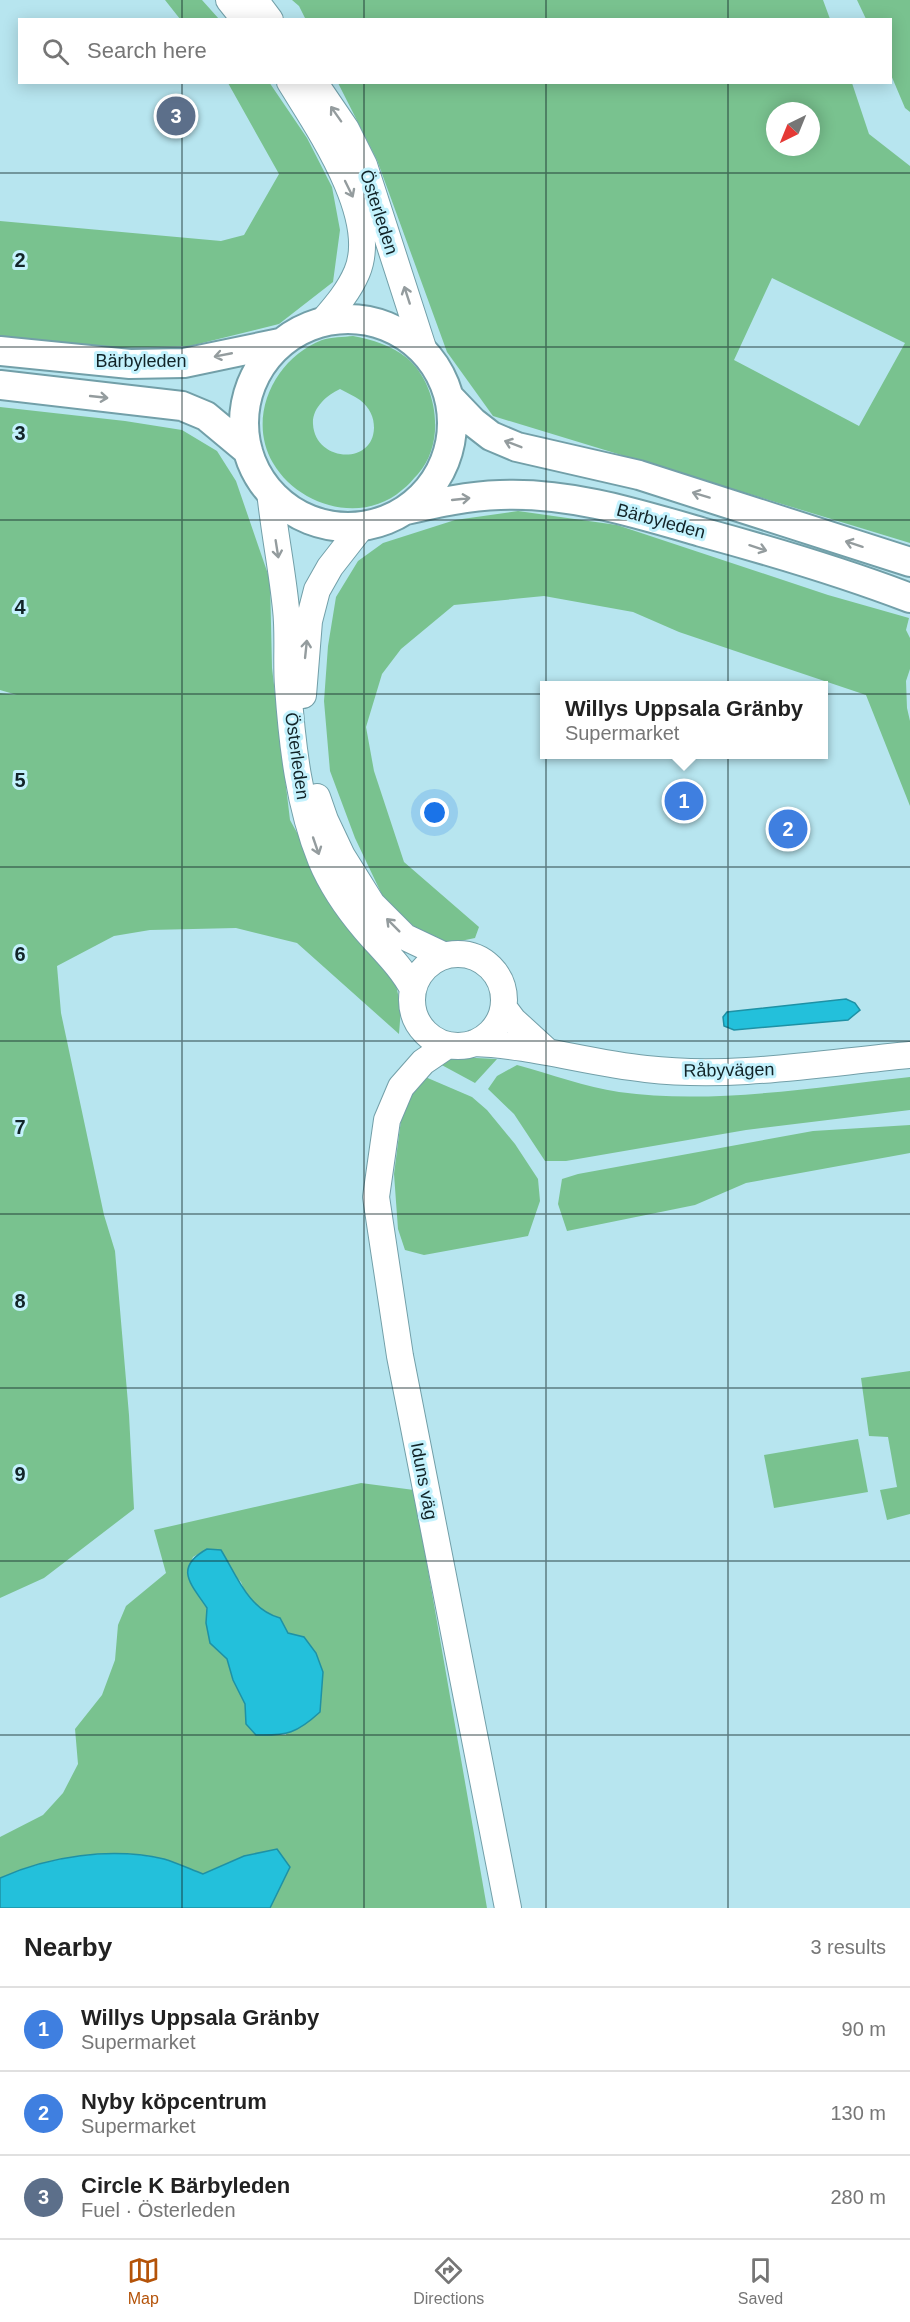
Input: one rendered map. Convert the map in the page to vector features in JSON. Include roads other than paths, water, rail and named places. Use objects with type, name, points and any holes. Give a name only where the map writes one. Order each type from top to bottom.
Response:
[{"type":"main road","points":[[229,0],[243,18]]},
{"type":"main road","points":[[255,0],[268,18]]},
{"type":"main road","name":"Österleden","points":[[291,84],[325,139],[354,199],[363,235],[362,253],[357,271],[344,296],[323,321]]},
{"type":"main road","name":"Österleden","points":[[316,84],[346,129],[364,165],[424,351]]},
{"type":"main road","points":[[350,318],[378,322],[403,334],[424,351],[440,373],[450,398],[452,431],[445,462],[428,490],[404,511],[384,521],[362,526],[336,526],[312,520],[289,508],[270,491],[257,472],[248,451],[244,421],[249,392],[261,365],[280,343],[300,330],[323,321],[350,318]]},
{"type":"main road","name":"Bärbyleden","points":[[0,351],[130,364],[184,363],[280,343]]},
{"type":"main road","name":"Bärbyleden","points":[[0,385],[182,406],[206,416],[248,451]]},
{"type":"main road","name":"Bärbyleden","points":[[450,398],[473,422],[491,436],[517,447],[639,476],[910,562]]},
{"type":"main road","name":"Österleden","points":[[270,491],[273,528],[286,610],[288,686],[298,774],[306,818],[322,861],[344,900],[364,928],[404,972],[413,989]]},
{"type":"main road","name":"Bärbyleden","points":[[404,511],[451,500],[500,495],[558,497],[621,509],[742,543],[910,598]]},
{"type":"main road","name":"Österleden","points":[[362,526],[330,567],[317,590],[309,621],[302,689],[313,784],[325,820],[342,856],[372,904],[405,937],[443,955]]},
{"type":"main road","points":[[469,954],[484,961],[499,977],[504,992],[504,1008],[499,1023],[488,1035],[464,1046],[448,1045],[433,1039],[417,1021],[413,1011],[413,989],[416,979],[429,963],[443,955],[469,954]]},
{"type":"main road","points":[[504,1008],[513,1020],[548,1052]]},
{"type":"main road","points":[[400,1087],[417,1021]]},
{"type":"main road","name":"Råbyvägen","points":[[474,1043],[497,1044],[646,1069],[714,1073],[773,1070],[910,1055]]},
{"type":"main road","name":"Iduns väg","points":[[448,1045],[423,1062],[400,1087],[387,1120],[376,1197],[400,1356],[508,1908]]},
{"type":"water","points":[[846,999],[855,1003],[860,1010],[848,1020],[734,1030],[724,1026],[723,1017],[727,1012]]},
{"type":"water","points":[[207,1549],[221,1550],[251,1599],[269,1614],[280,1618],[288,1633],[304,1637],[316,1653],[323,1672],[320,1712],[298,1729],[284,1734],[256,1735],[246,1724],[245,1704],[233,1680],[227,1659],[210,1643],[206,1623],[207,1608],[188,1577],[190,1563]]},
{"type":"water","points":[[277,1849],[290,1867],[270,1908],[0,1908],[0,1878],[59,1859],[102,1854],[144,1855],[164,1859],[203,1874],[244,1856]]},
{"type":"place","name":"Circle K Bärbyleden","points":[[176,116]]},
{"type":"place","name":"Willys Uppsala Gränby","points":[[684,801]]},
{"type":"place","name":"Nyby köpcentrum","points":[[788,829]]}]
